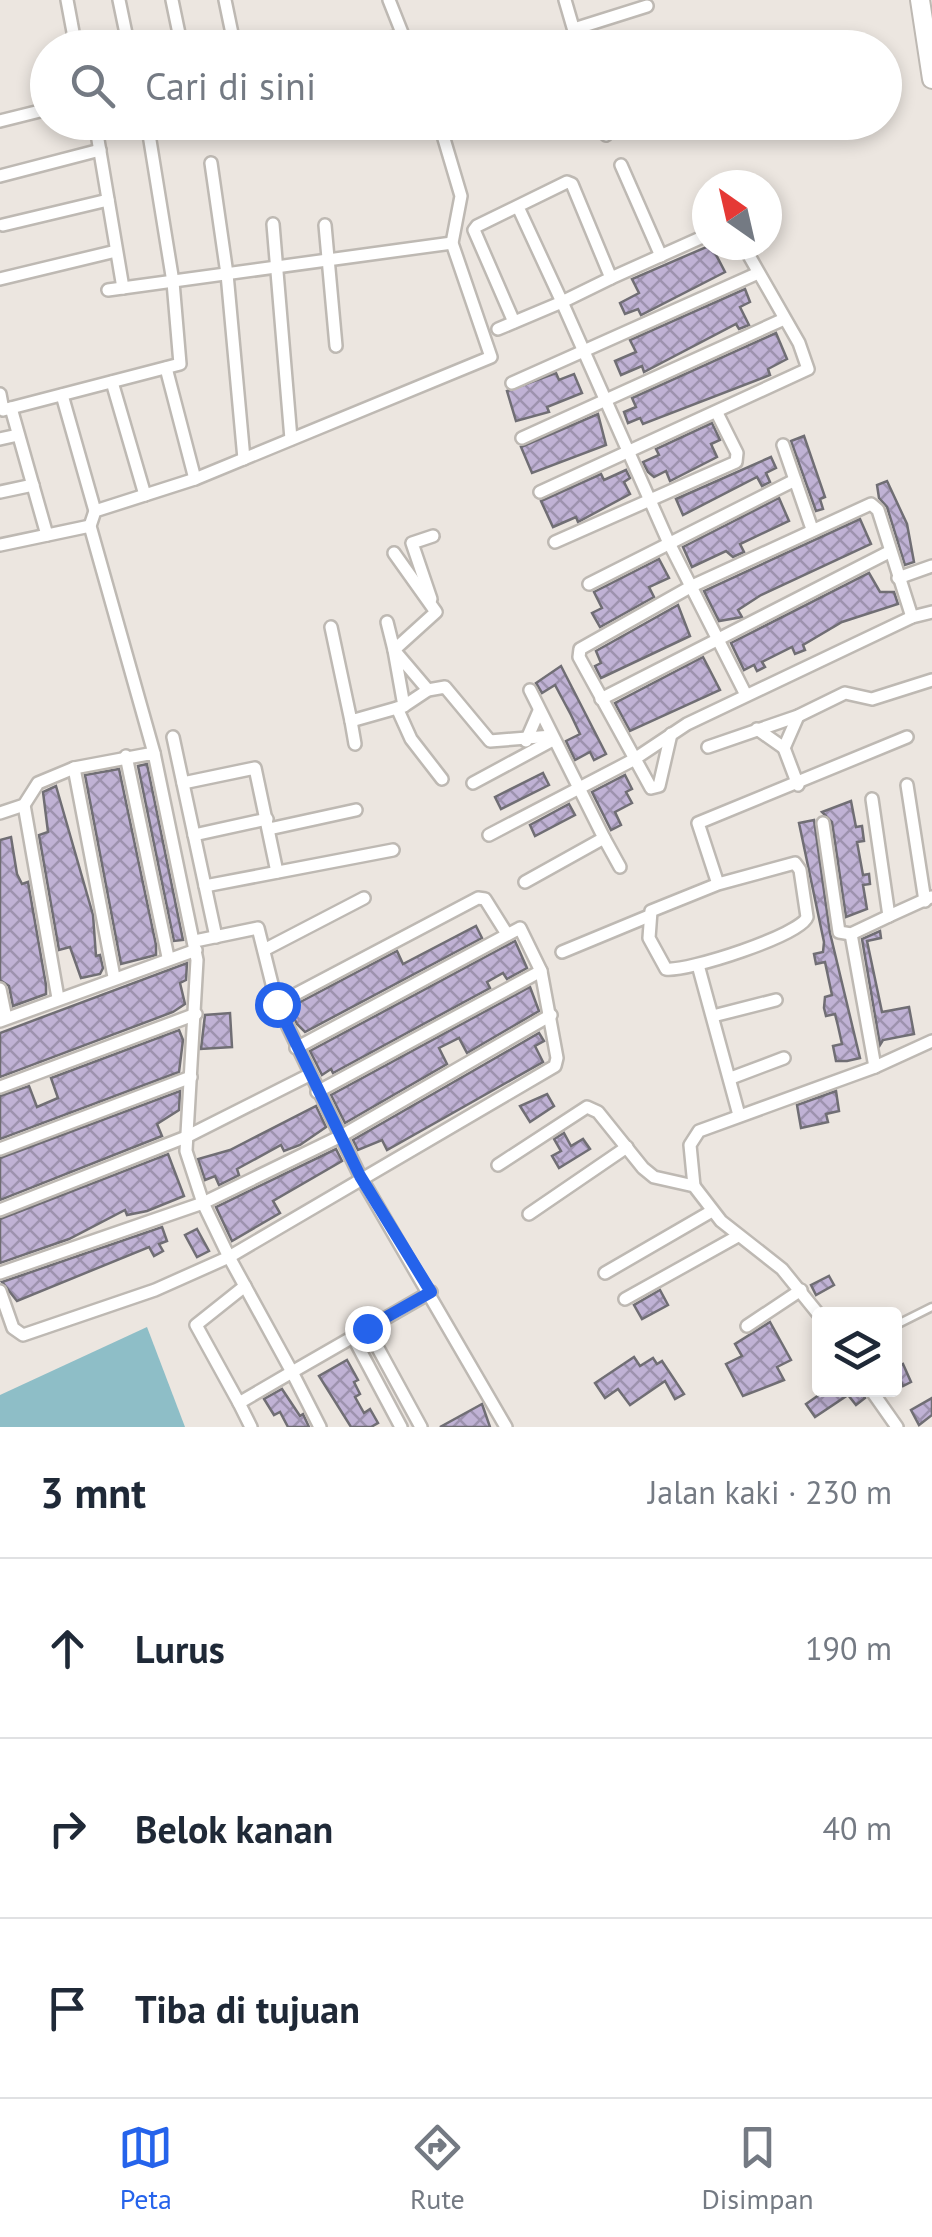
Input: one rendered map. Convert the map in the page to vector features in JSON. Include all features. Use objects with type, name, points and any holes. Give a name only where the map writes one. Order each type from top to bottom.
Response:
[{"type":"street","points":[[67,0],[73,30]]},
{"type":"street","points":[[119,0],[125,30]]},
{"type":"street","points":[[172,0],[178,30]]},
{"type":"street","points":[[225,0],[231,30]]},
{"type":"street","points":[[389,0],[400,30]]},
{"type":"street","points":[[565,0],[574,29],[647,6]]},
{"type":"street","points":[[920,0],[932,80]]},
{"type":"street","points":[[0,121],[30,114]]},
{"type":"street","points":[[99,140],[123,288]]},
{"type":"street","points":[[0,394],[3,410],[180,364],[173,282],[151,140]]},
{"type":"street","points":[[95,511],[195,479],[491,357],[452,243],[461,196],[444,140]]},
{"type":"street","points":[[0,176],[100,150]]},
{"type":"street","points":[[212,163],[228,274],[244,459]]},
{"type":"street","points":[[622,165],[661,256]]},
{"type":"street","points":[[514,322],[474,230],[570,183],[610,278]]},
{"type":"street","points":[[3,225],[108,200]]},
{"type":"street","points":[[518,207],[586,351],[668,541],[746,694]]},
{"type":"street","points":[[272,224],[291,439]]},
{"type":"street","points":[[325,225],[336,346]]},
{"type":"street","points":[[498,330],[692,242]]},
{"type":"street","points":[[108,290],[452,243]]},
{"type":"street","points":[[0,278],[116,251]]},
{"type":"street","points":[[540,492],[808,369],[799,343],[750,260]]},
{"type":"street","points":[[512,383],[756,274]]},
{"type":"street","points":[[522,438],[782,320]]},
{"type":"street","points":[[166,368],[195,479]]},
{"type":"street","points":[[112,382],[144,495]]},
{"type":"street","points":[[62,395],[95,511],[90,526],[108,577],[120,645],[154,753],[195,946],[196,1014],[186,1138],[203,1203],[320,1427]]},
{"type":"street","points":[[10,408],[48,535]]},
{"type":"street","points":[[554,542],[653,505],[738,458],[717,413]]},
{"type":"street","points":[[0,439],[18,435]]},
{"type":"street","points":[[783,445],[812,530]]},
{"type":"street","points":[[589,584],[795,480]]},
{"type":"street","points":[[0,492],[33,485]]},
{"type":"street","points":[[670,734],[659,786],[648,786],[578,657],[580,649],[692,586],[871,504],[878,510],[912,617]]},
{"type":"street","points":[[0,545],[90,526]]},
{"type":"street","points":[[433,536],[412,543],[436,612]]},
{"type":"street","points":[[601,699],[889,552]]},
{"type":"street","points":[[394,553],[436,612]]},
{"type":"street","points":[[898,578],[932,566]]},
{"type":"street","points":[[394,650],[436,612]]},
{"type":"street","points":[[489,835],[633,760],[670,734],[746,694],[912,617],[932,612]]},
{"type":"street","points":[[387,622],[401,707],[411,738],[442,779]]},
{"type":"street","points":[[331,627],[356,744]]},
{"type":"street","points":[[394,650],[428,690]]},
{"type":"street","points":[[708,748],[798,716],[845,693],[872,699],[932,680]]},
{"type":"street","points":[[351,721],[401,707],[428,690],[445,686],[490,741],[553,738]]},
{"type":"street","points":[[530,690],[620,867]]},
{"type":"street","points":[[514,742],[539,711]]},
{"type":"street","points":[[784,748],[798,716]]},
{"type":"street","points":[[757,729],[784,748],[798,785]]},
{"type":"street","points":[[173,737],[216,937]]},
{"type":"street","points":[[473,782],[553,738]]},
{"type":"street","points":[[718,884],[698,823],[907,738]]},
{"type":"street","points":[[0,813],[24,804],[38,783],[74,768],[154,753]]},
{"type":"street","points":[[126,756],[168,956]]},
{"type":"street","points":[[74,768],[114,977]]},
{"type":"street","points":[[183,783],[254,768],[277,872]]},
{"type":"street","points":[[823,823],[839,932],[851,934],[928,899],[907,785]]},
{"type":"street","points":[[872,799],[889,916]]},
{"type":"street","points":[[24,804],[58,998]]},
{"type":"street","points":[[194,834],[356,810]]},
{"type":"street","points":[[525,882],[604,838]]},
{"type":"street","points":[[205,886],[393,850]]},
{"type":"street","points":[[562,952],[649,916],[656,906],[718,884],[795,863],[800,870],[805,924],[698,964],[674,970],[660,964],[649,938],[649,916]]},
{"type":"street","points":[[264,950],[364,898]]},
{"type":"street","points":[[277,1004],[478,898],[484,899],[507,934]]},
{"type":"street","points":[[0,988],[3,1020],[216,937],[258,928],[277,1004],[316,1092],[360,1176],[431,1292],[506,1427]]},
{"type":"street","points":[[0,1291],[13,1328],[23,1335],[34,1334],[229,1257],[360,1176],[555,1066],[551,1016],[541,972],[520,928],[296,1048]]},
{"type":"street","points":[[851,934],[876,1067]]},
{"type":"street","points":[[698,964],[738,1115]]},
{"type":"street","points":[[316,1092],[541,972]]},
{"type":"street","points":[[713,1016],[776,1000]]},
{"type":"street","points":[[0,1087],[196,1014]]},
{"type":"street","points":[[0,1273],[203,1203],[341,1136],[551,1016]]},
{"type":"street","points":[[813,1307],[764,1253],[738,1236],[712,1211],[694,1186],[693,1136],[738,1115],[876,1067],[931,1042]]},
{"type":"street","points":[[731,1078],[784,1058]]},
{"type":"street","points":[[0,1210],[186,1138],[309,1075]]},
{"type":"street","points":[[0,1148],[191,1077]]},
{"type":"street","points":[[498,1165],[570,1114],[587,1107],[598,1112],[654,1177],[694,1186]]},
{"type":"street","points":[[529,1214],[627,1147]]},
{"type":"street","points":[[604,1274],[712,1211]]},
{"type":"street","points":[[625,1299],[738,1236]]},
{"type":"street","points":[[244,1286],[196,1325],[251,1427]]},
{"type":"street","points":[[746,1326],[801,1290]]},
{"type":"street","points":[[238,1402],[431,1292]]},
{"type":"street","points":[[367,1328],[421,1427]]},
{"type":"street","points":[[353,1336],[401,1427]]},
{"type":"street","points":[[876,1397],[896,1427]]},
{"type":"lane","points":[[931,1042],[932,1057]]},
{"type":"lane","points":[[902,1322],[932,1306]]},
{"type":"water","points":[[147,1327],[185,1427],[0,1427],[0,1395]]},
{"type":"building","points":[[692,253],[692,260],[719,260],[725,272],[641,315],[638,309],[625,314],[620,303],[639,293],[632,279]]},
{"type":"building","points":[[745,289],[750,302],[740,307],[749,325],[739,329],[736,324],[644,372],[642,366],[621,375],[615,361],[636,352],[630,340]]},
{"type":"building","points":[[776,333],[787,359],[768,369],[770,375],[643,424],[640,418],[628,423],[624,412],[636,407],[632,398]]},
{"type":"building","points":[[556,373],[559,380],[574,374],[582,393],[547,407],[549,412],[516,421],[507,391]]},
{"type":"building","points":[[598,414],[606,445],[532,473],[521,447]]},
{"type":"building","points":[[712,423],[720,440],[711,444],[717,457],[670,481],[666,471],[654,477],[648,472],[643,462],[659,455],[656,449]]},
{"type":"building","points":[[804,436],[825,497],[820,499],[823,509],[816,511],[791,441]]},
{"type":"building","points":[[771,457],[776,468],[766,473],[770,482],[762,486],[757,477],[683,515],[676,499]]},
{"type":"building","points":[[626,470],[630,478],[624,482],[630,494],[578,522],[576,517],[553,527],[541,501],[601,474],[604,480]]},
{"type":"building","points":[[887,481],[907,524],[914,562],[905,565],[887,507],[879,498],[877,485]]},
{"type":"building","points":[[779,498],[789,521],[740,544],[744,552],[733,557],[726,551],[692,567],[683,547]]},
{"type":"building","points":[[860,519],[871,544],[761,595],[738,610],[742,617],[719,621],[704,591]]},
{"type":"building","points":[[659,559],[669,578],[649,587],[654,597],[600,627],[592,613],[602,608],[594,592]]},
{"type":"building","points":[[869,573],[880,592],[894,592],[898,604],[842,622],[803,645],[805,650],[795,654],[792,647],[762,662],[765,667],[757,671],[754,665],[744,670],[731,643]]},
{"type":"building","points":[[678,605],[690,636],[601,678],[595,666],[601,663],[596,651]]},
{"type":"building","points":[[703,657],[720,690],[630,731],[615,703]]},
{"type":"building","points":[[561,666],[606,754],[594,760],[590,752],[575,760],[566,741],[580,734],[571,715],[555,685],[542,693],[536,683]]},
{"type":"building","points":[[147,764],[183,940],[174,941],[138,766]]},
{"type":"building","points":[[119,769],[156,945],[156,955],[121,964],[85,775]]},
{"type":"building","points":[[543,773],[549,785],[501,809],[495,797]]},
{"type":"building","points":[[625,775],[632,789],[626,792],[632,803],[615,812],[621,825],[611,830],[592,792]]},
{"type":"building","points":[[56,786],[93,915],[96,956],[100,955],[103,968],[100,974],[81,978],[70,947],[59,950],[39,835],[48,832],[43,792]]},
{"type":"building","points":[[851,801],[856,827],[862,826],[864,841],[857,842],[863,875],[869,874],[870,884],[863,885],[867,909],[846,917],[832,822],[822,812]]},
{"type":"building","points":[[569,804],[575,815],[535,836],[530,825]]},
{"type":"building","points":[[814,820],[830,933],[860,1058],[847,1061],[836,1061],[833,1046],[842,1044],[838,1026],[835,1014],[826,1016],[824,1008],[825,997],[832,995],[825,962],[816,964],[814,954],[823,952],[824,942],[799,823]]},
{"type":"building","points":[[11,837],[17,874],[22,884],[28,882],[46,985],[46,994],[13,1006],[9,986],[0,980],[0,840]]},
{"type":"building","points":[[476,926],[482,938],[305,1032],[289,1008],[397,951],[403,964]]},
{"type":"building","points":[[880,931],[881,938],[867,941],[882,1012],[909,1007],[914,1034],[883,1040],[880,1045],[862,939]]},
{"type":"building","points":[[515,941],[527,968],[507,979],[503,973],[487,982],[490,988],[333,1073],[331,1069],[322,1075],[310,1051]]},
{"type":"building","points":[[187,963],[186,980],[180,983],[185,1004],[173,1012],[0,1077],[0,1033]]},
{"type":"building","points":[[530,987],[539,1011],[467,1053],[459,1038],[439,1048],[447,1064],[345,1123],[331,1095]]},
{"type":"building","points":[[230,1013],[232,1047],[201,1049],[205,1015]]},
{"type":"building","points":[[179,1030],[183,1040],[179,1072],[0,1139],[0,1096],[29,1086],[37,1107],[58,1098],[51,1078]]},
{"type":"building","points":[[539,1033],[544,1041],[535,1046],[543,1062],[387,1150],[382,1140],[358,1150],[353,1140]]},
{"type":"building","points":[[180,1091],[179,1110],[157,1124],[162,1136],[0,1200],[0,1158]]},
{"type":"building","points":[[836,1091],[839,1111],[826,1114],[828,1122],[801,1128],[797,1105]]},
{"type":"building","points":[[547,1094],[554,1106],[530,1122],[520,1106]]},
{"type":"building","points":[[316,1106],[326,1127],[300,1145],[284,1151],[281,1145],[237,1169],[239,1175],[219,1185],[215,1176],[205,1180],[198,1159],[230,1150]]},
{"type":"building","points":[[564,1133],[571,1146],[583,1139],[590,1149],[559,1168],[552,1156],[561,1151],[554,1139]]},
{"type":"building","points":[[336,1149],[342,1161],[273,1201],[280,1213],[232,1241],[216,1207]]},
{"type":"building","points":[[168,1154],[184,1196],[147,1211],[127,1215],[125,1210],[69,1239],[0,1263],[0,1219]]},
{"type":"building","points":[[162,1227],[167,1241],[159,1244],[163,1251],[154,1256],[149,1247],[17,1301],[2,1282]]},
{"type":"building","points":[[197,1229],[209,1251],[197,1257],[185,1235]]},
{"type":"building","points":[[829,1276],[834,1285],[816,1295],[811,1285]]},
{"type":"building","points":[[660,1290],[668,1305],[642,1319],[634,1305]]},
{"type":"building","points":[[770,1322],[791,1360],[777,1367],[784,1380],[743,1396],[726,1364],[742,1356],[735,1344]]},
{"type":"building","points":[[634,1357],[640,1366],[653,1358],[657,1364],[662,1361],[684,1394],[675,1399],[665,1381],[630,1405],[618,1389],[605,1398],[595,1383]]},
{"type":"building","points":[[347,1360],[358,1380],[354,1382],[360,1394],[355,1397],[364,1413],[370,1409],[378,1423],[371,1427],[351,1427],[319,1376]]},
{"type":"building","points":[[902,1364],[911,1382],[903,1386],[902,1384]]},
{"type":"building","points":[[282,1389],[309,1427],[288,1427],[280,1412],[274,1415],[264,1399]]},
{"type":"building","points":[[816,1397],[845,1397],[815,1417],[806,1404]]},
{"type":"building","points":[[850,1397],[864,1397],[865,1398],[856,1405]]},
{"type":"building","points":[[932,1398],[932,1415],[919,1425],[911,1410]]},
{"type":"building","points":[[482,1404],[490,1427],[440,1427]]},
{"type":"route","points":[[277,1004],[316,1092],[360,1176],[431,1292],[367,1328]]}]
